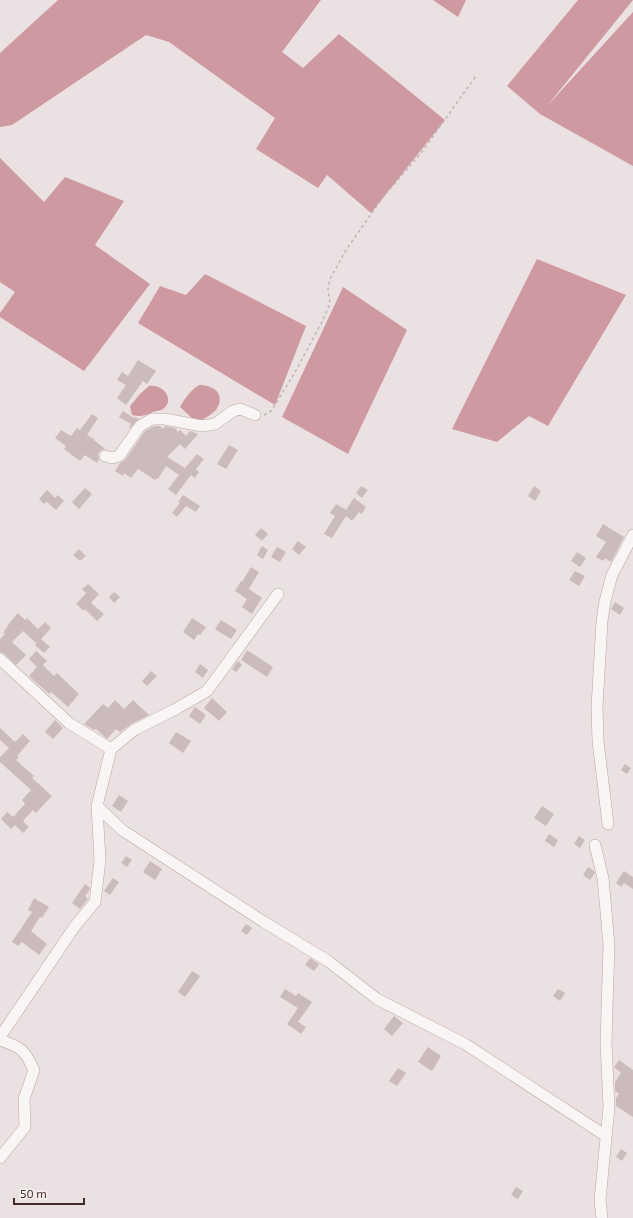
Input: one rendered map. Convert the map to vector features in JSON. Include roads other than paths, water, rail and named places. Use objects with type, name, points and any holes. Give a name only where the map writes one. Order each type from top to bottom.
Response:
[{"type":"street","points":[[105,456],[112,458],[119,456],[140,426],[152,419],[165,419],[202,426],[215,424],[233,411],[240,410],[255,416]]},
{"type":"street","points":[[608,824],[598,741],[597,708],[602,622],[605,602],[612,575],[633,535]]},
{"type":"street","points":[[0,1037],[74,926],[95,902],[100,860],[97,806],[111,749],[134,730],[174,710],[207,691],[278,594]]},
{"type":"street","points":[[0,659],[69,723],[111,749]]},
{"type":"street","points":[[97,806],[122,830],[264,922],[328,961],[377,998],[465,1044],[606,1136]]},
{"type":"street","points":[[595,845],[603,878],[609,945],[606,1042],[609,1107],[600,1200],[602,1218]]},
{"type":"street","points":[[0,1040],[17,1046],[27,1054],[34,1070],[24,1099],[25,1127],[0,1158]]}]
